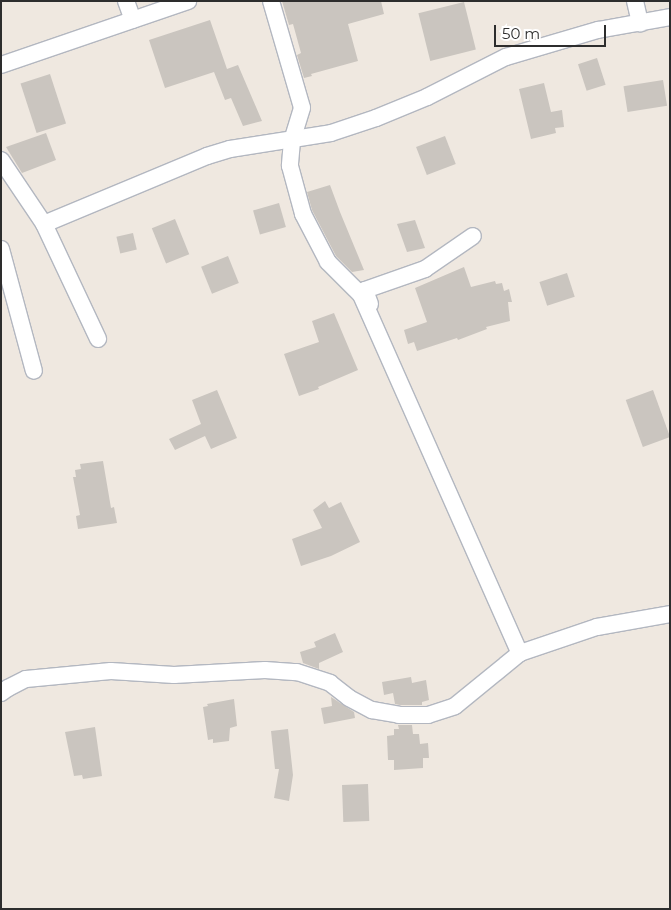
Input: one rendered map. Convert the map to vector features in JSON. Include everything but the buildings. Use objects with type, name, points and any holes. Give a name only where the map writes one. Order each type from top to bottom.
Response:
[{"type":"street","points":[[126,1],[133,20]]},
{"type":"street","points":[[1,65],[188,1]]},
{"type":"street","points":[[271,1],[302,108],[292,141],[290,166],[303,214],[328,262],[361,295],[520,653]]},
{"type":"street","points":[[635,1],[640,23]]},
{"type":"street","points":[[44,224],[206,156],[230,149],[292,141],[331,133],[376,118],[427,97],[506,57],[598,30],[670,17]]},
{"type":"street","points":[[1,160],[44,224],[98,340]]},
{"type":"street","points":[[388,356],[365,290],[426,269],[473,236]]},
{"type":"street","points":[[1,250],[34,371]]},
{"type":"street","points":[[1,693],[26,679],[111,671],[174,675],[265,670],[297,672],[330,683],[349,698],[372,710],[399,715],[428,715],[455,706],[520,653],[597,627],[670,614]]}]
